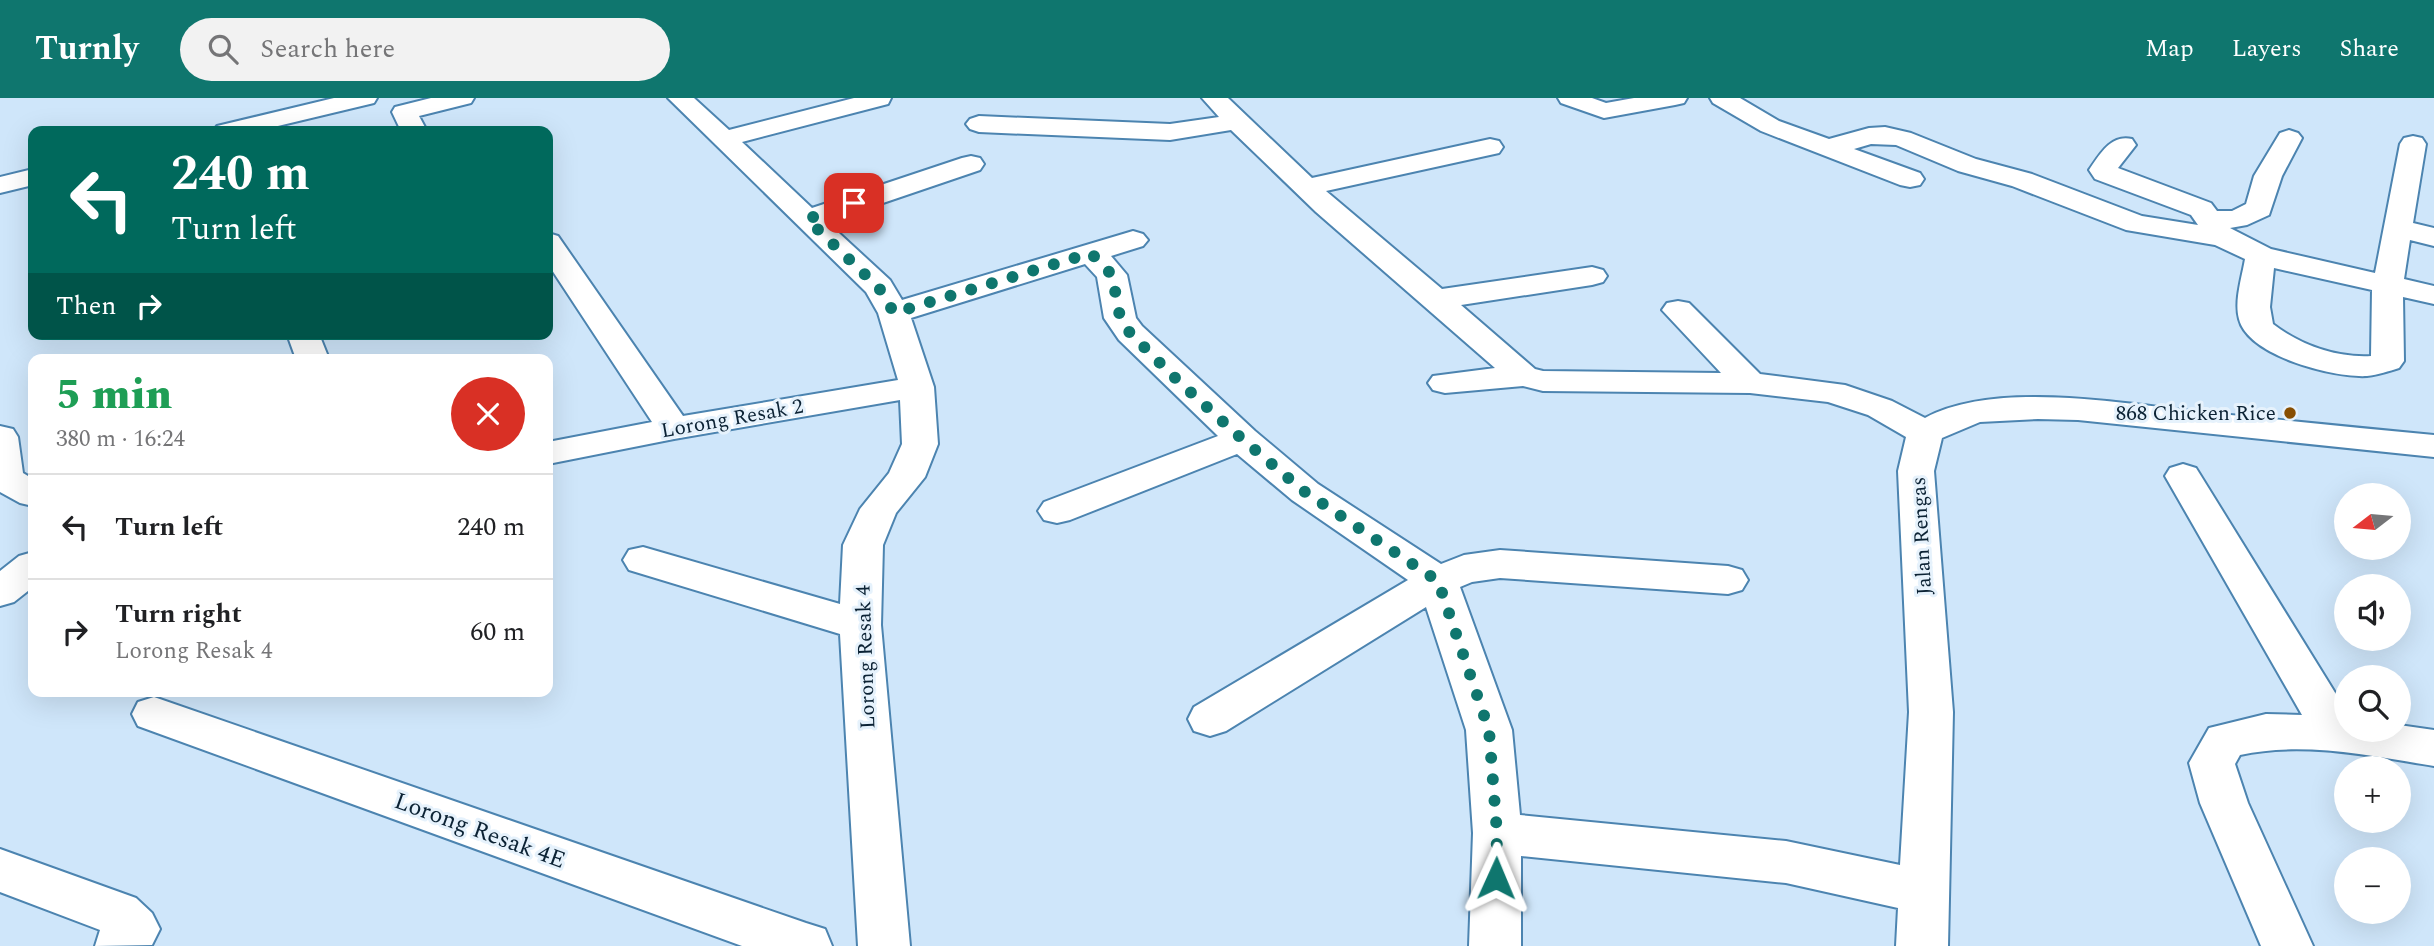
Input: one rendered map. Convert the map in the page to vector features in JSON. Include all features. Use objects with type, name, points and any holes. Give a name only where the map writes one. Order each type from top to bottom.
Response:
[{"type":"street","points":[[247,126],[365,98]]},
{"type":"street","points":[[404,114],[462,98]]},
{"type":"street","name":"Lorong Resak 4","points":[[680,98],[879,288],[894,313],[917,387],[920,444],[906,477],[879,509],[863,545],[860,625],[884,946]]},
{"type":"street","points":[[1214,98],[1236,122],[1308,187],[1523,376]]},
{"type":"street","points":[[1570,98],[1604,111],[1675,98]]},
{"type":"street","points":[[1722,98],[1770,126],[1910,179]]},
{"type":"street","points":[[725,139],[878,99]]},
{"type":"street","points":[[979,124],[1170,132],[1236,122]]},
{"type":"street","points":[[1831,148],[1869,136],[1902,138],[2136,224],[2215,228],[2259,209],[2268,176],[2289,138]]},
{"type":"street","points":[[2260,255],[2255,319],[2264,334],[2322,360],[2365,366],[2387,361],[2388,284],[2413,144]]},
{"type":"street","points":[[2123,145],[2102,170],[2105,173],[2194,205],[2201,209],[2215,228],[2260,255],[2434,295]]},
{"type":"street","points":[[1308,187],[1490,147]]},
{"type":"street","points":[[807,219],[971,164]]},
{"type":"street","points":[[0,185],[28,178]]},
{"type":"street","points":[[2398,228],[2434,237]]},
{"type":"street","points":[[894,313],[1133,240]]},
{"type":"street","points":[[553,249],[674,428]]},
{"type":"street","points":[[1091,253],[1112,275],[1120,317],[1130,333],[1242,439],[1305,492],[1438,581],[1489,730],[1497,833],[1495,946]]},
{"type":"street","points":[[1436,299],[1592,276]]},
{"type":"street","points":[[1678,310],[1750,383]]},
{"type":"street","points":[[1445,383],[1523,376],[1543,381],[1750,383],[1833,392],[1880,408],[1925,433],[1941,422],[1965,412],[2024,408],[2078,410],[2434,446]]},
{"type":"street","name":"Lorong Resak 2","points":[[553,452],[674,428],[917,387]]},
{"type":"street","name":"Jalan Rengas","points":[[1922,946],[1931,712],[1916,471],[1925,433]]},
{"type":"street","points":[[0,437],[5,479],[28,491]]},
{"type":"street","points":[[1057,511],[1242,439]]},
{"type":"street","points":[[2183,476],[2334,730]]},
{"type":"street","points":[[642,560],[860,625]]},
{"type":"street","points":[[1210,719],[1438,581],[1464,569],[1500,564],[1728,580]]},
{"type":"street","points":[[0,592],[28,570]]},
{"type":"street","name":"Lorong Resak 4E","points":[[155,714],[806,946]]},
{"type":"street","points":[[2287,946],[2224,803],[2212,763],[2225,741],[2266,732],[2334,733]]},
{"type":"street","points":[[2395,742],[2434,748]]},
{"type":"street","points":[[1497,833],[1786,862],[1924,892]]},
{"type":"street","points":[[0,870],[118,914],[134,929],[121,946]]},
{"type":"place","name":"868 Chicken Rice","points":[[2290,413]]},
{"type":"route","points":[[854,203],[807,219],[879,288],[894,313],[1091,253],[1112,275],[1120,317],[1130,333],[1174,377],[1305,492],[1438,581],[1489,730],[1497,833],[1496,878]]}]
